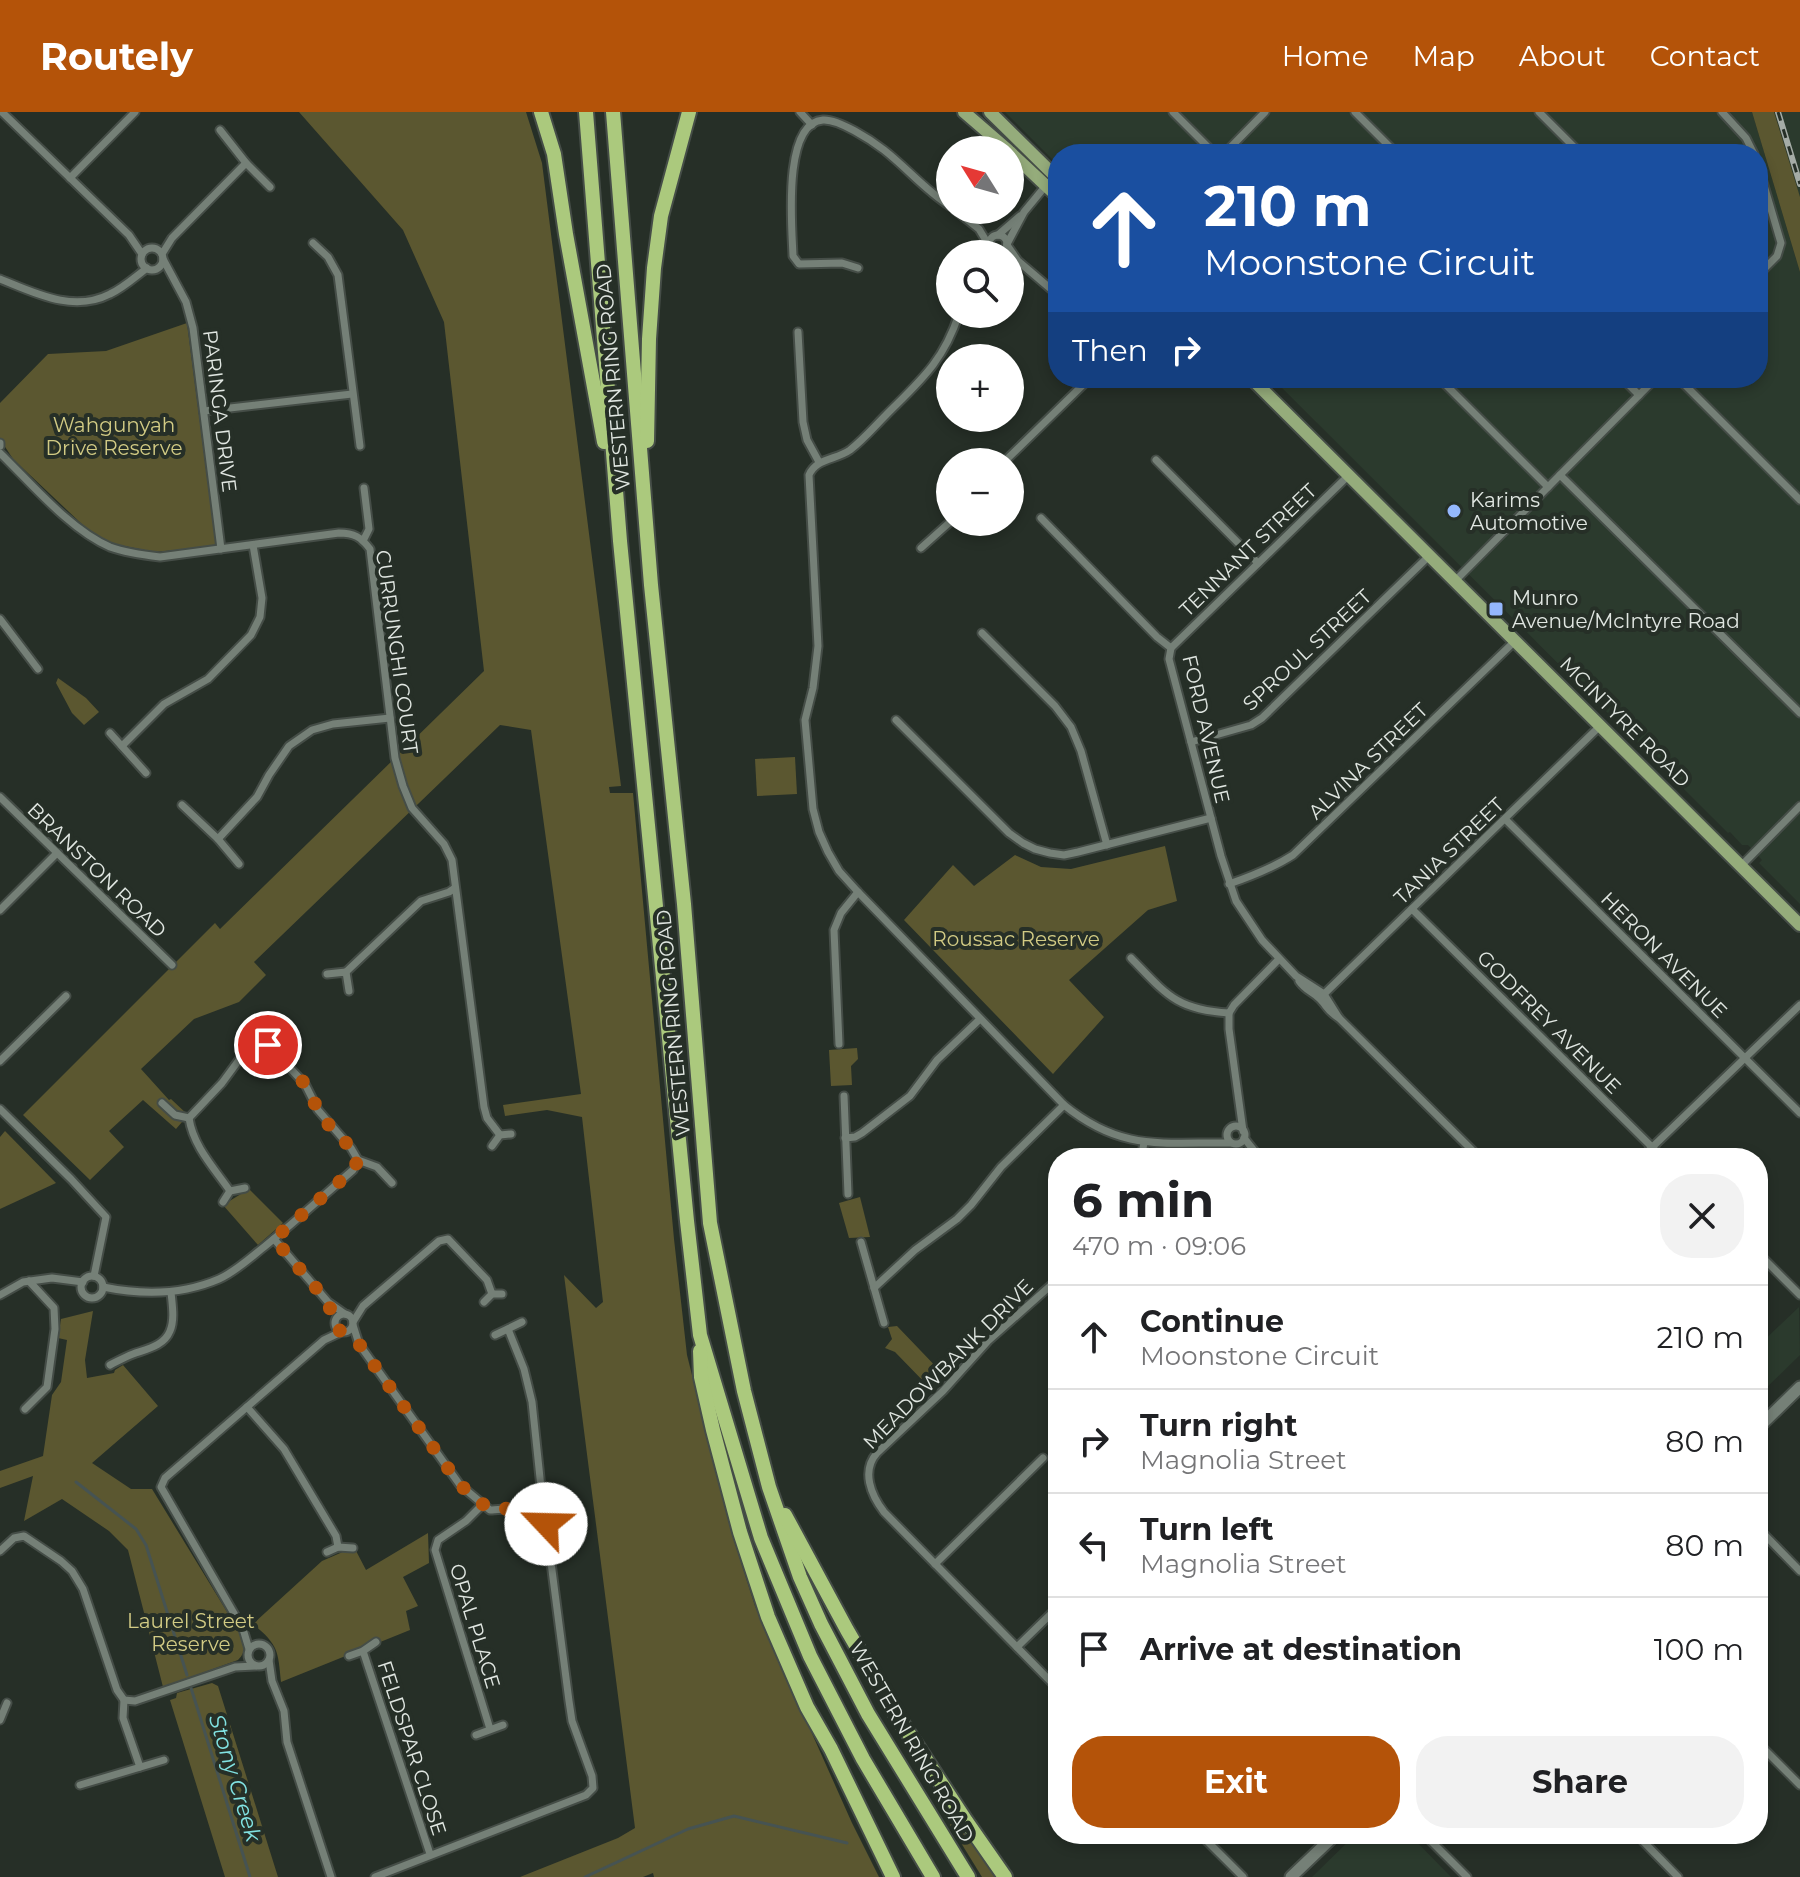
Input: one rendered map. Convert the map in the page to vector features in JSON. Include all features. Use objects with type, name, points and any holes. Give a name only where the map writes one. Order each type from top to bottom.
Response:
[{"type":"highway","points":[[541,112],[554,154],[620,541]]},
{"type":"highway","name":"WESTERN RING ROAD","points":[[586,112],[620,541],[700,1335],[761,1538],[810,1656],[863,1759],[933,1877]]},
{"type":"highway","name":"WESTERN RING ROAD","points":[[613,112],[651,585],[684,904],[710,1223],[744,1391],[769,1487],[800,1577],[827,1637],[868,1714],[968,1877]]},
{"type":"highway","points":[[651,585],[646,455],[654,268],[661,216],[689,112]]},
{"type":"highway","points":[[700,1335],[701,1377],[713,1430],[740,1532],[768,1617],[807,1707],[831,1749],[893,1877]]},
{"type":"highway","points":[[769,1487],[894,1711],[1005,1877]]},
{"type":"main road","points":[[964,112],[992,136]]},
{"type":"main road","points":[[990,112],[1048,175]]},
{"type":"main road","points":[[1024,161],[1048,177]]},
{"type":"main road","name":"MCINTYRE ROAD","points":[[1261,388],[1800,925]]},
{"type":"street","points":[[2,112],[173,281]]},
{"type":"street","points":[[70,178],[135,112]]},
{"type":"street","points":[[800,112],[812,125]]},
{"type":"street","points":[[1173,112],[1205,144]]},
{"type":"street","points":[[1234,144],[1265,112]]},
{"type":"street","points":[[1355,112],[1387,144]]},
{"type":"street","points":[[1539,112],[1571,144]]},
{"type":"street","points":[[1722,112],[1749,144]]},
{"type":"street","points":[[858,268],[842,263],[803,264],[796,262],[793,256],[791,184],[803,134],[812,125],[819,120],[835,122],[872,142],[936,197]]},
{"type":"street","points":[[220,130],[270,187]]},
{"type":"street","points":[[0,279],[52,299],[81,302],[109,295],[132,279],[246,163]]},
{"type":"street","points":[[1024,212],[1048,186]]},
{"type":"street","points":[[1768,197],[1781,243],[1777,256],[1768,265]]},
{"type":"street","points":[[973,224],[1005,240]]},
{"type":"street","points":[[990,240],[1010,224]]},
{"type":"street","points":[[979,229],[986,240]]},
{"type":"street","points":[[313,243],[328,257],[338,275],[360,446]]},
{"type":"street","name":"PARINGA DRIVE","points":[[152,258],[173,281],[186,302],[191,318],[221,549]]},
{"type":"street","points":[[1024,268],[1048,287]]},
{"type":"street","points":[[953,328],[943,353],[928,373],[853,447],[837,457],[819,462],[810,470],[818,646],[805,720],[813,809],[819,832],[839,871],[1064,1105],[1099,1129],[1144,1143],[1206,1143],[1240,1139]]},
{"type":"street","points":[[798,332],[803,422],[807,440],[819,462]]},
{"type":"street","points":[[1018,448],[1080,388]]},
{"type":"street","points":[[1449,388],[1548,487]]},
{"type":"street","points":[[1632,388],[1639,395]]},
{"type":"street","points":[[1455,581],[1646,388]]},
{"type":"street","points":[[1688,388],[1800,500]]},
{"type":"street","points":[[204,411],[352,394]]},
{"type":"street","points":[[0,453],[75,525],[110,547],[133,554],[160,557],[339,533],[352,533],[363,541]]},
{"type":"street","points":[[1156,460],[1258,563]]},
{"type":"street","name":"TENNANT STREET","points":[[1171,648],[1349,475]]},
{"type":"street","points":[[1560,475],[1800,713]]},
{"type":"street","name":"CURRUNGHI COURT","points":[[364,488],[369,529],[363,541],[370,549],[395,758],[412,808],[444,844],[452,860],[484,1107],[487,1118],[500,1135]]},
{"type":"street","name":"FORD AVENUE","points":[[1041,518],[1171,648],[1169,659],[1229,884],[1252,928],[1307,991],[1322,996],[1329,1012],[1339,1018],[1470,1148]]},
{"type":"street","points":[[921,548],[936,535]]},
{"type":"street","points":[[122,746],[164,704],[208,679],[251,635],[260,617],[262,598],[253,545]]},
{"type":"street","name":"SPROUL STREET","points":[[1191,742],[1251,725],[1262,718],[1429,556]]},
{"type":"street","points":[[0,619],[38,669]]},
{"type":"street","points":[[982,633],[1055,706],[1071,727],[1081,751],[1107,845]]},
{"type":"street","name":"ALVINA STREET","points":[[1229,884],[1260,873],[1293,855],[1515,641]]},
{"type":"street","points":[[218,839],[257,797],[289,746],[312,730],[333,724],[390,718]]},
{"type":"street","points":[[896,720],[1009,833],[1023,843],[1050,853],[1064,855],[1211,818]]},
{"type":"street","name":"TANIA STREET","points":[[1322,996],[1600,726]]},
{"type":"street","points":[[110,733],[146,773]]},
{"type":"street","name":"BRANSTON ROAD","points":[[0,797],[172,965]]},
{"type":"street","points":[[182,805],[239,864]]},
{"type":"street","points":[[1741,866],[1800,806]]},
{"type":"street","name":"HERON AVENUE","points":[[1505,819],[1800,1113]]},
{"type":"street","points":[[0,910],[57,853]]},
{"type":"street","points":[[327,974],[346,972],[421,901],[455,888]]},
{"type":"street","points":[[839,1044],[834,930],[841,913],[858,892]]},
{"type":"street","name":"GODFREY AVENUE","points":[[1412,909],[1652,1147]]},
{"type":"street","points":[[1131,958],[1180,1003],[1208,1012],[1229,1013]]},
{"type":"street","points":[[1240,1139],[1229,1013],[1242,995],[1279,959]]},
{"type":"street","points":[[346,972],[349,991]]},
{"type":"street","points":[[0,1061],[66,996]]},
{"type":"street","points":[[1652,1147],[1800,1005]]},
{"type":"street","points":[[845,1138],[862,1133],[910,1096],[937,1060],[980,1019]]},
{"type":"street","points":[[189,1118],[222,1083],[247,1049],[258,1041],[268,1045],[305,1084],[327,1123],[358,1160],[373,1165],[392,1183]]},
{"type":"street","points":[[844,1096],[848,1194]]},
{"type":"street","points":[[162,1103],[175,1115],[189,1118]]},
{"type":"street","points":[[874,1288],[915,1250],[957,1219],[1001,1167],[1064,1105]]},
{"type":"street","points":[[1230,1131],[1239,1107]]},
{"type":"street","points":[[0,1109],[106,1217],[94,1276]]},
{"type":"street","points":[[189,1118],[191,1134],[230,1191]]},
{"type":"street","points":[[1206,1143],[1239,1127],[1240,1139]]},
{"type":"street","points":[[1230,1131],[1250,1148]]},
{"type":"street","points":[[492,1146],[500,1135],[511,1134]]},
{"type":"street","points":[[1143,1148],[1144,1143]]},
{"type":"street","points":[[103,1287],[150,1293],[171,1292],[220,1278],[274,1239],[353,1170],[358,1160]]},
{"type":"street","points":[[223,1202],[230,1191],[245,1188]]},
{"type":"street","points":[[274,1239],[328,1302],[351,1318],[359,1344]]},
{"type":"street","points":[[324,1340],[338,1317],[363,1306],[439,1241],[448,1239],[487,1280],[492,1294]]},
{"type":"street","points":[[861,1242],[884,1323]]},
{"type":"street","points":[[1768,1263],[1800,1295]]},
{"type":"street","points":[[94,1276],[100,1280],[103,1287],[98,1297],[91,1298],[84,1294],[83,1282],[94,1276]]},
{"type":"street","points":[[0,1295],[29,1281],[52,1278],[83,1282]]},
{"type":"street","points":[[25,1409],[47,1387],[55,1329],[54,1308],[29,1281]]},
{"type":"street","name":"MEADOWBANK DRIVE","points":[[1048,1288],[988,1341],[943,1391],[877,1453],[869,1465],[869,1479],[878,1504],[1048,1679]]},
{"type":"street","points":[[110,1365],[148,1351],[169,1334],[172,1322],[171,1292]]},
{"type":"street","points":[[484,1302],[492,1294],[502,1294]]},
{"type":"street","points":[[328,1302],[336,1328],[359,1344],[460,1485],[490,1510],[538,1509]]},
{"type":"street","points":[[272,1681],[250,1662],[243,1629],[161,1487],[165,1478],[324,1340],[351,1330],[363,1306]]},
{"type":"street","points":[[495,1335],[522,1322]]},
{"type":"street","points":[[375,1877],[586,1795],[593,1788],[592,1776],[572,1721],[546,1524],[538,1509],[542,1493],[532,1402],[524,1369],[508,1329]]},
{"type":"street","points":[[1768,1418],[1800,1387]]},
{"type":"street","points":[[247,1407],[284,1449],[336,1536],[338,1547]]},
{"type":"street","points":[[935,1564],[1043,1458]]},
{"type":"street","name":"OPAL PLACE","points":[[482,1505],[466,1521],[438,1540],[435,1550],[490,1729]]},
{"type":"street","points":[[0,1551],[14,1538],[24,1536],[72,1571],[83,1589],[117,1690],[124,1700],[123,1718],[140,1767]]},
{"type":"street","points":[[1768,1538],[1800,1571]]},
{"type":"street","points":[[327,1552],[338,1547],[353,1548]]},
{"type":"street","points":[[1017,1647],[1048,1617]]},
{"type":"street","points":[[243,1629],[269,1650],[272,1681],[284,1711],[287,1742],[331,1877]]},
{"type":"street","name":"FELDSPAR CLOSE","points":[[349,1656],[376,1642]]},
{"type":"street","points":[[235,1667],[255,1645],[263,1644]]},
{"type":"street","name":"FELDSPAR CLOSE","points":[[363,1651],[430,1854]]},
{"type":"street","points":[[124,1700],[135,1701],[235,1667],[264,1665],[269,1660]]},
{"type":"street","points":[[0,1720],[7,1703]]},
{"type":"street","points":[[476,1735],[503,1725]]},
{"type":"street","points":[[1768,1753],[1800,1785]]},
{"type":"street","points":[[80,1785],[164,1760]]},
{"type":"street","points":[[1210,1844],[1243,1877]]},
{"type":"street","points":[[1291,1877],[1326,1844]]},
{"type":"street","points":[[1434,1844],[1467,1877]]},
{"type":"street","points":[[1646,1844],[1678,1877]]},
{"type":"shaded area","points":[[1005,112],[1752,112],[1762,144],[1048,144],[1048,155]]},
{"type":"shaded area","points":[[1774,112],[1800,112],[1800,197],[1799,195]]},
{"type":"shaded area","points":[[1768,165],[1800,272],[1800,904],[1759,863],[1762,860],[1748,845],[1742,845],[1282,388],[1768,388]]},
{"type":"shaded area","points":[[1799,1307],[1800,1355],[1768,1386],[1768,1336]]},
{"type":"shaded area","points":[[1346,1844],[1419,1844],[1451,1877],[1312,1877]]},
{"type":"green space","points":[[299,112],[526,112],[542,163],[621,786],[609,787],[610,793],[633,793],[687,1355],[731,1531],[755,1606],[879,1877],[654,1877],[653,1873],[643,1877],[520,1877],[618,1838],[635,1828],[564,1275],[596,1308],[603,1302],[582,1117],[547,1110],[505,1116],[503,1105],[581,1094],[531,730],[500,725],[254,962],[266,975],[239,1002],[194,1019],[141,1069],[169,1100],[188,1115],[176,1129],[143,1100],[109,1131],[124,1147],[90,1180],[23,1115],[215,923],[220,929],[484,671],[444,322],[403,230]]},
{"type":"green space","points":[[1752,112],[1774,112],[1800,197],[1800,272],[1768,165],[1768,144],[1762,144]]},
{"type":"green space","name":"Wahgunyah Drive Reserve","points":[[187,323],[216,546],[155,552],[109,543],[86,528],[13,459],[0,439],[0,403],[48,354],[106,351]]},
{"type":"green space","points":[[58,678],[86,698],[99,712],[84,725],[72,713],[56,683]]},
{"type":"green space","points":[[795,757],[797,794],[757,796],[755,759]]},
{"type":"green space","name":"Roussac Reserve","points":[[1165,846],[1177,901],[1148,910],[1069,980],[1104,1017],[1053,1074],[904,920],[953,865],[974,886],[1015,855],[1041,867],[1071,869]]},
{"type":"green space","points":[[857,1048],[858,1059],[851,1066],[852,1085],[831,1086],[829,1050]]},
{"type":"green space","points":[[5,1131],[56,1183],[0,1209],[0,1137]]},
{"type":"green space","points":[[249,1189],[283,1223],[258,1245],[223,1205]]},
{"type":"green space","points":[[860,1197],[870,1237],[849,1238],[839,1203]]},
{"type":"green space","name":"Laurel Street Reserve","points":[[93,1311],[85,1360],[87,1378],[114,1373],[123,1365],[158,1406],[92,1463],[131,1489],[152,1489],[244,1641],[238,1660],[163,1687],[128,1550],[109,1531],[62,1499],[24,1521],[33,1476],[0,1488],[0,1471],[43,1456],[52,1395],[61,1382],[67,1340],[58,1338],[61,1319]]},
{"type":"green space","points":[[897,1326],[943,1374],[929,1387],[895,1352],[885,1348],[892,1339],[888,1327]]},
{"type":"green space","points":[[428,1533],[429,1563],[403,1577],[418,1606],[406,1611],[410,1630],[281,1682],[275,1649],[268,1637],[253,1624],[322,1561],[354,1547],[366,1570]]},
{"type":"green space","points":[[212,1683],[218,1686],[278,1877],[225,1877],[170,1700],[176,1698],[177,1693]]},
{"type":"green space","points":[[958,1821],[1000,1877],[982,1877],[950,1825]]},
{"type":"waterway","name":"Stony Creek","points":[[76,1482],[136,1529],[146,1545],[187,1675]]},
{"type":"waterway","name":"Stony Creek","points":[[191,1688],[250,1877]]},
{"type":"waterway","name":"Stony Creek","points":[[585,1877],[688,1829],[734,1816],[847,1843]]},
{"type":"railway","points":[[1778,112],[1800,184]]},
{"type":"place","name":"Karims Automotive","points":[[1454,511]]},
{"type":"place","name":"Munro Avenue/McIntyre Road","points":[[1496,609]]},
{"type":"route","points":[[268,1045],[305,1084],[327,1123],[358,1160],[353,1170],[274,1239],[328,1302],[336,1328],[359,1344],[460,1485],[486,1509],[532,1510],[546,1524]]}]
